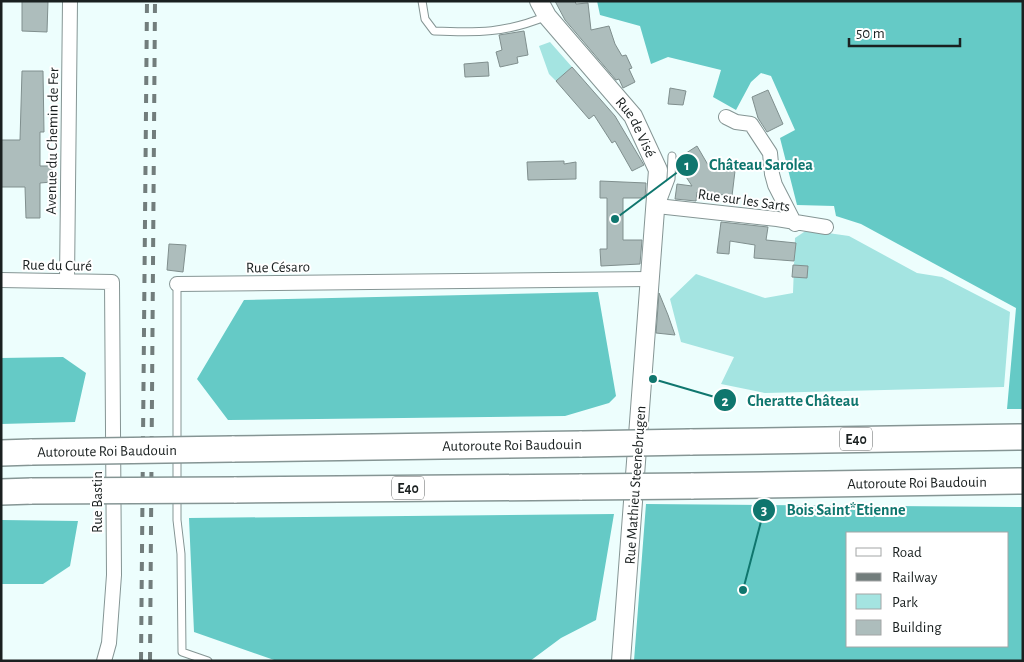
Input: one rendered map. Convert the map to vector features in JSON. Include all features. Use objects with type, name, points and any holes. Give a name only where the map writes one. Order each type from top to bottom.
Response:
[{"type":"highway","name":"Autoroute Roi Baudouin","points":[[1,453],[1023,437]]},
{"type":"highway","name":"Autoroute Roi Baudouin","points":[[1,492],[1023,481]]},
{"type":"street","name":"Avenue du Chemin de Fer","points":[[67,281],[70,1]]},
{"type":"street","name":"Rue de Visé","points":[[543,9],[633,116],[658,170],[659,206],[649,279]]},
{"type":"street","points":[[726,117],[736,122],[751,124],[770,153],[775,185],[795,224]]},
{"type":"street","name":"Rue sur les Sarts","points":[[659,206],[777,219],[795,224],[826,228]]},
{"type":"street","name":"Rue Césaro","points":[[177,284],[649,279]]},
{"type":"street","name":"Rue Mathieu Steenebrugen","points":[[622,661],[645,364],[649,279]]},
{"type":"street","name":"Rue du Curé","points":[[1,280],[112,282]]},
{"type":"street","name":"Rue Bastin","points":[[104,661],[109,643],[114,575],[112,282]]},
{"type":"lane","points":[[422,1],[425,19],[434,31],[484,33],[531,23],[543,9]]},
{"type":"lane","points":[[659,206],[671,179],[672,156]]},
{"type":"lane","name":"Rue Césaro","points":[[177,284],[177,520],[181,554],[182,652],[208,661]]},
{"type":"green space","points":[[550,42],[572,67],[556,81],[549,74],[539,46]]},
{"type":"green space","points":[[807,230],[849,236],[917,273],[942,277],[1010,312],[1004,387],[765,393],[721,384],[734,357],[681,342],[670,299],[696,274],[765,298],[793,293],[795,238]]},
{"type":"shaded area","points":[[597,1],[1023,1],[1023,409],[1007,409],[1016,308],[861,224],[836,216],[834,206],[797,205],[780,138],[795,130],[771,76],[761,73],[751,82],[736,110],[713,97],[721,70],[668,57],[651,64],[640,26],[600,15]]},
{"type":"shaded area","points":[[598,292],[616,396],[609,403],[565,416],[228,420],[197,379],[244,300]]},
{"type":"shaded area","points":[[63,357],[86,373],[75,422],[1,424],[1,358]]},
{"type":"shaded area","points":[[646,504],[1023,507],[1023,661],[634,661]]},
{"type":"shaded area","points":[[614,514],[596,620],[561,638],[530,661],[277,661],[194,632],[189,518]]},
{"type":"shaded area","points":[[1,520],[78,521],[70,566],[43,584],[1,584]]},
{"type":"building","points":[[22,1],[48,1],[47,32],[22,31]]},
{"type":"building","points":[[555,1],[575,1],[576,4],[588,3],[591,30],[609,26],[615,44],[622,56],[626,55],[632,68],[629,69],[635,82],[623,88],[619,79],[616,80],[565,20]]},
{"type":"building","points":[[524,31],[528,55],[517,57],[518,63],[500,67],[496,52],[502,50],[499,35]]},
{"type":"building","points":[[488,62],[489,76],[465,77],[464,64]]},
{"type":"building","points":[[572,67],[615,116],[644,165],[632,171],[615,141],[612,143],[594,115],[589,119],[556,81]]},
{"type":"building","points":[[22,71],[43,71],[44,132],[40,132],[40,166],[52,166],[52,182],[40,183],[40,218],[26,218],[25,187],[1,187],[1,140],[20,140]]},
{"type":"building","points":[[670,88],[686,91],[683,105],[668,104]]},
{"type":"building","points":[[768,90],[783,124],[767,132],[758,118],[752,97]]},
{"type":"building","points":[[697,146],[711,170],[735,171],[732,196],[697,192],[696,201],[675,199],[677,184],[692,186],[677,163],[677,159]]},
{"type":"building","points":[[564,161],[564,164],[576,162],[576,179],[528,180],[527,162]]},
{"type":"building","points":[[600,181],[646,183],[645,198],[623,198],[623,240],[642,240],[640,264],[601,266],[600,249],[607,249],[607,198],[600,198]]},
{"type":"building","points":[[721,222],[768,227],[766,240],[796,243],[794,261],[754,258],[755,245],[730,241],[729,254],[717,253]]},
{"type":"building","points":[[169,244],[186,245],[183,272],[167,270]]},
{"type":"building","points":[[793,265],[808,266],[807,278],[792,277]]},
{"type":"building","points":[[659,293],[668,315],[675,335],[656,333]]},
{"type":"railway","points":[[141,661],[147,1]]},
{"type":"railway","points":[[150,661],[155,1]]},
{"type":"place","name":"Château Sarolea","points":[[615,219]]},
{"type":"place","name":"Cheratte Château","points":[[653,379]]},
{"type":"place","name":"Bois Saint*Etienne","points":[[743,590]]}]
